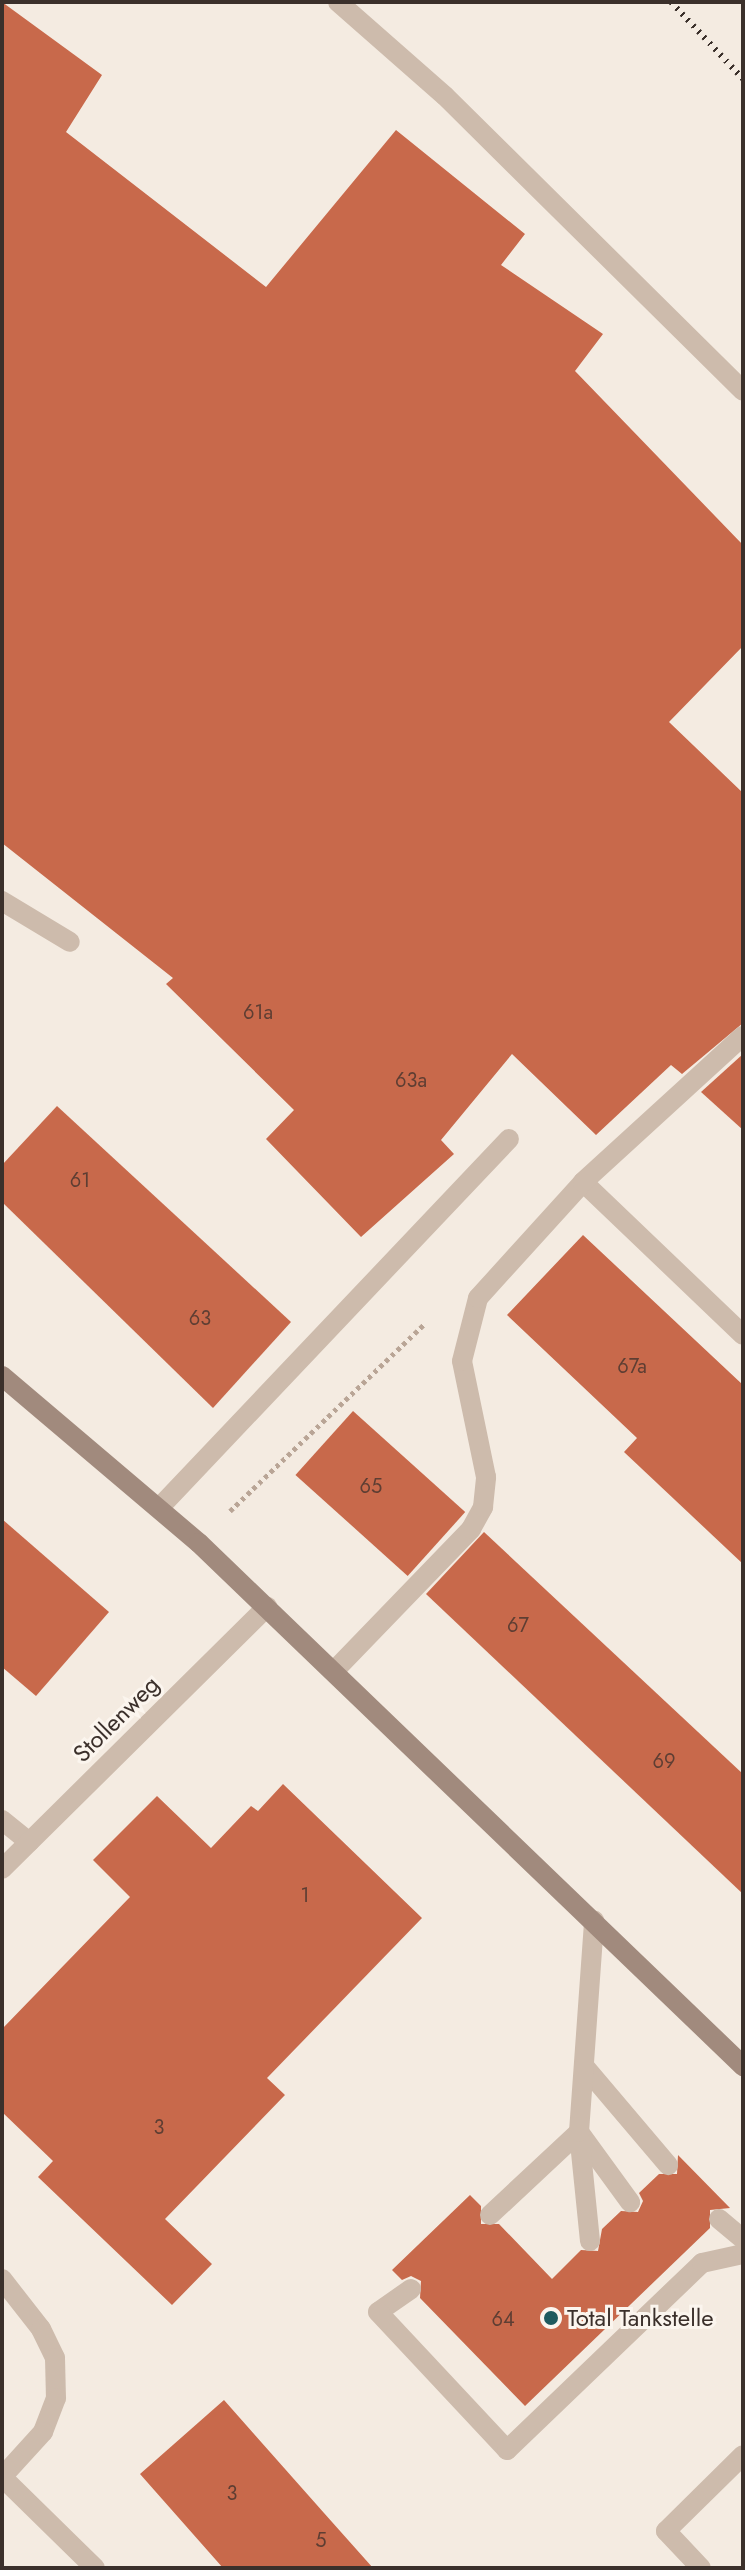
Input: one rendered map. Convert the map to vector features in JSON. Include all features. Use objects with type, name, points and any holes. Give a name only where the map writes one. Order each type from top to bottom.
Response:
[{"type":"main road","points":[[2,1376],[199,1543],[335,1670],[743,2066]]},
{"type":"street","points":[[338,2],[445,96],[743,391]]},
{"type":"street","points":[[2,901],[70,942]]},
{"type":"street","points":[[335,1670],[471,1529],[483,1507],[486,1477],[462,1361],[478,1298],[583,1182],[743,1036]]},
{"type":"street","points":[[160,1507],[509,1139]]},
{"type":"street","points":[[583,1182],[743,1335]]},
{"type":"street","name":"Stollenweg","points":[[2,1869],[267,1607]]},
{"type":"street","points":[[2,1820],[29,1842]]},
{"type":"street","points":[[590,2241],[579,2132],[594,1921]]},
{"type":"street","points":[[584,2066],[668,2165]]},
{"type":"street","points":[[579,2132],[630,2202]]},
{"type":"street","points":[[490,2215],[579,2132]]},
{"type":"street","points":[[719,2219],[743,2239]]},
{"type":"street","points":[[411,2289],[378,2312],[507,2450],[620,2342],[655,2295],[693,2258],[743,2254]]},
{"type":"street","points":[[2,2279],[41,2329],[55,2358],[56,2398],[43,2432],[2,2477],[95,2568]]},
{"type":"street","points":[[701,2568],[666,2531],[743,2455]]},
{"type":"path","points":[[199,1543],[437,1312],[478,1298]]},
{"type":"building","points":[[2,2],[102,75],[66,132],[266,287],[396,130],[525,234],[501,265],[603,334],[575,371],[743,545],[743,646],[669,722],[743,793],[743,1023],[682,1074],[671,1065],[596,1135],[512,1054],[441,1140],[454,1154],[361,1237],[266,1139],[294,1110],[166,984],[173,978],[2,843]]},
{"type":"building","points":[[743,1054],[743,1130],[701,1092]]},
{"type":"building","points":[[57,1106],[291,1322],[213,1408],[2,1202],[2,1165]]},
{"type":"building","points":[[583,1235],[743,1385],[743,1564],[624,1452],[637,1438],[507,1315]]},
{"type":"building","points":[[353,1411],[465,1512],[408,1576],[295,1475]]},
{"type":"building","points":[[2,1519],[109,1612],[36,1696],[2,1667]]},
{"type":"building","points":[[484,1532],[743,1774],[743,1894],[426,1594]]},
{"type":"building","points":[[283,1784],[422,1918],[267,2078],[285,2095],[165,2219],[212,2264],[172,2305],[38,2177],[53,2161],[2,2112],[2,2029],[130,1897],[93,1860],[157,1796],[211,1848],[251,1806],[258,1811]]},
{"type":"building","points":[[678,2155],[730,2208],[710,2210],[710,2228],[525,2406],[420,2298],[421,2281],[411,2276],[402,2280],[392,2270],[470,2195],[481,2206],[481,2224],[499,2224],[552,2279],[581,2250],[598,2251],[602,2229],[621,2211],[638,2212],[643,2201],[639,2193],[659,2174],[677,2174]]},
{"type":"building","points":[[224,2400],[373,2568],[223,2568],[140,2474]]},
{"type":"railway","points":[[671,2],[743,79]]},
{"type":"place","name":"Total Tankstelle","points":[[551,2318]]}]
